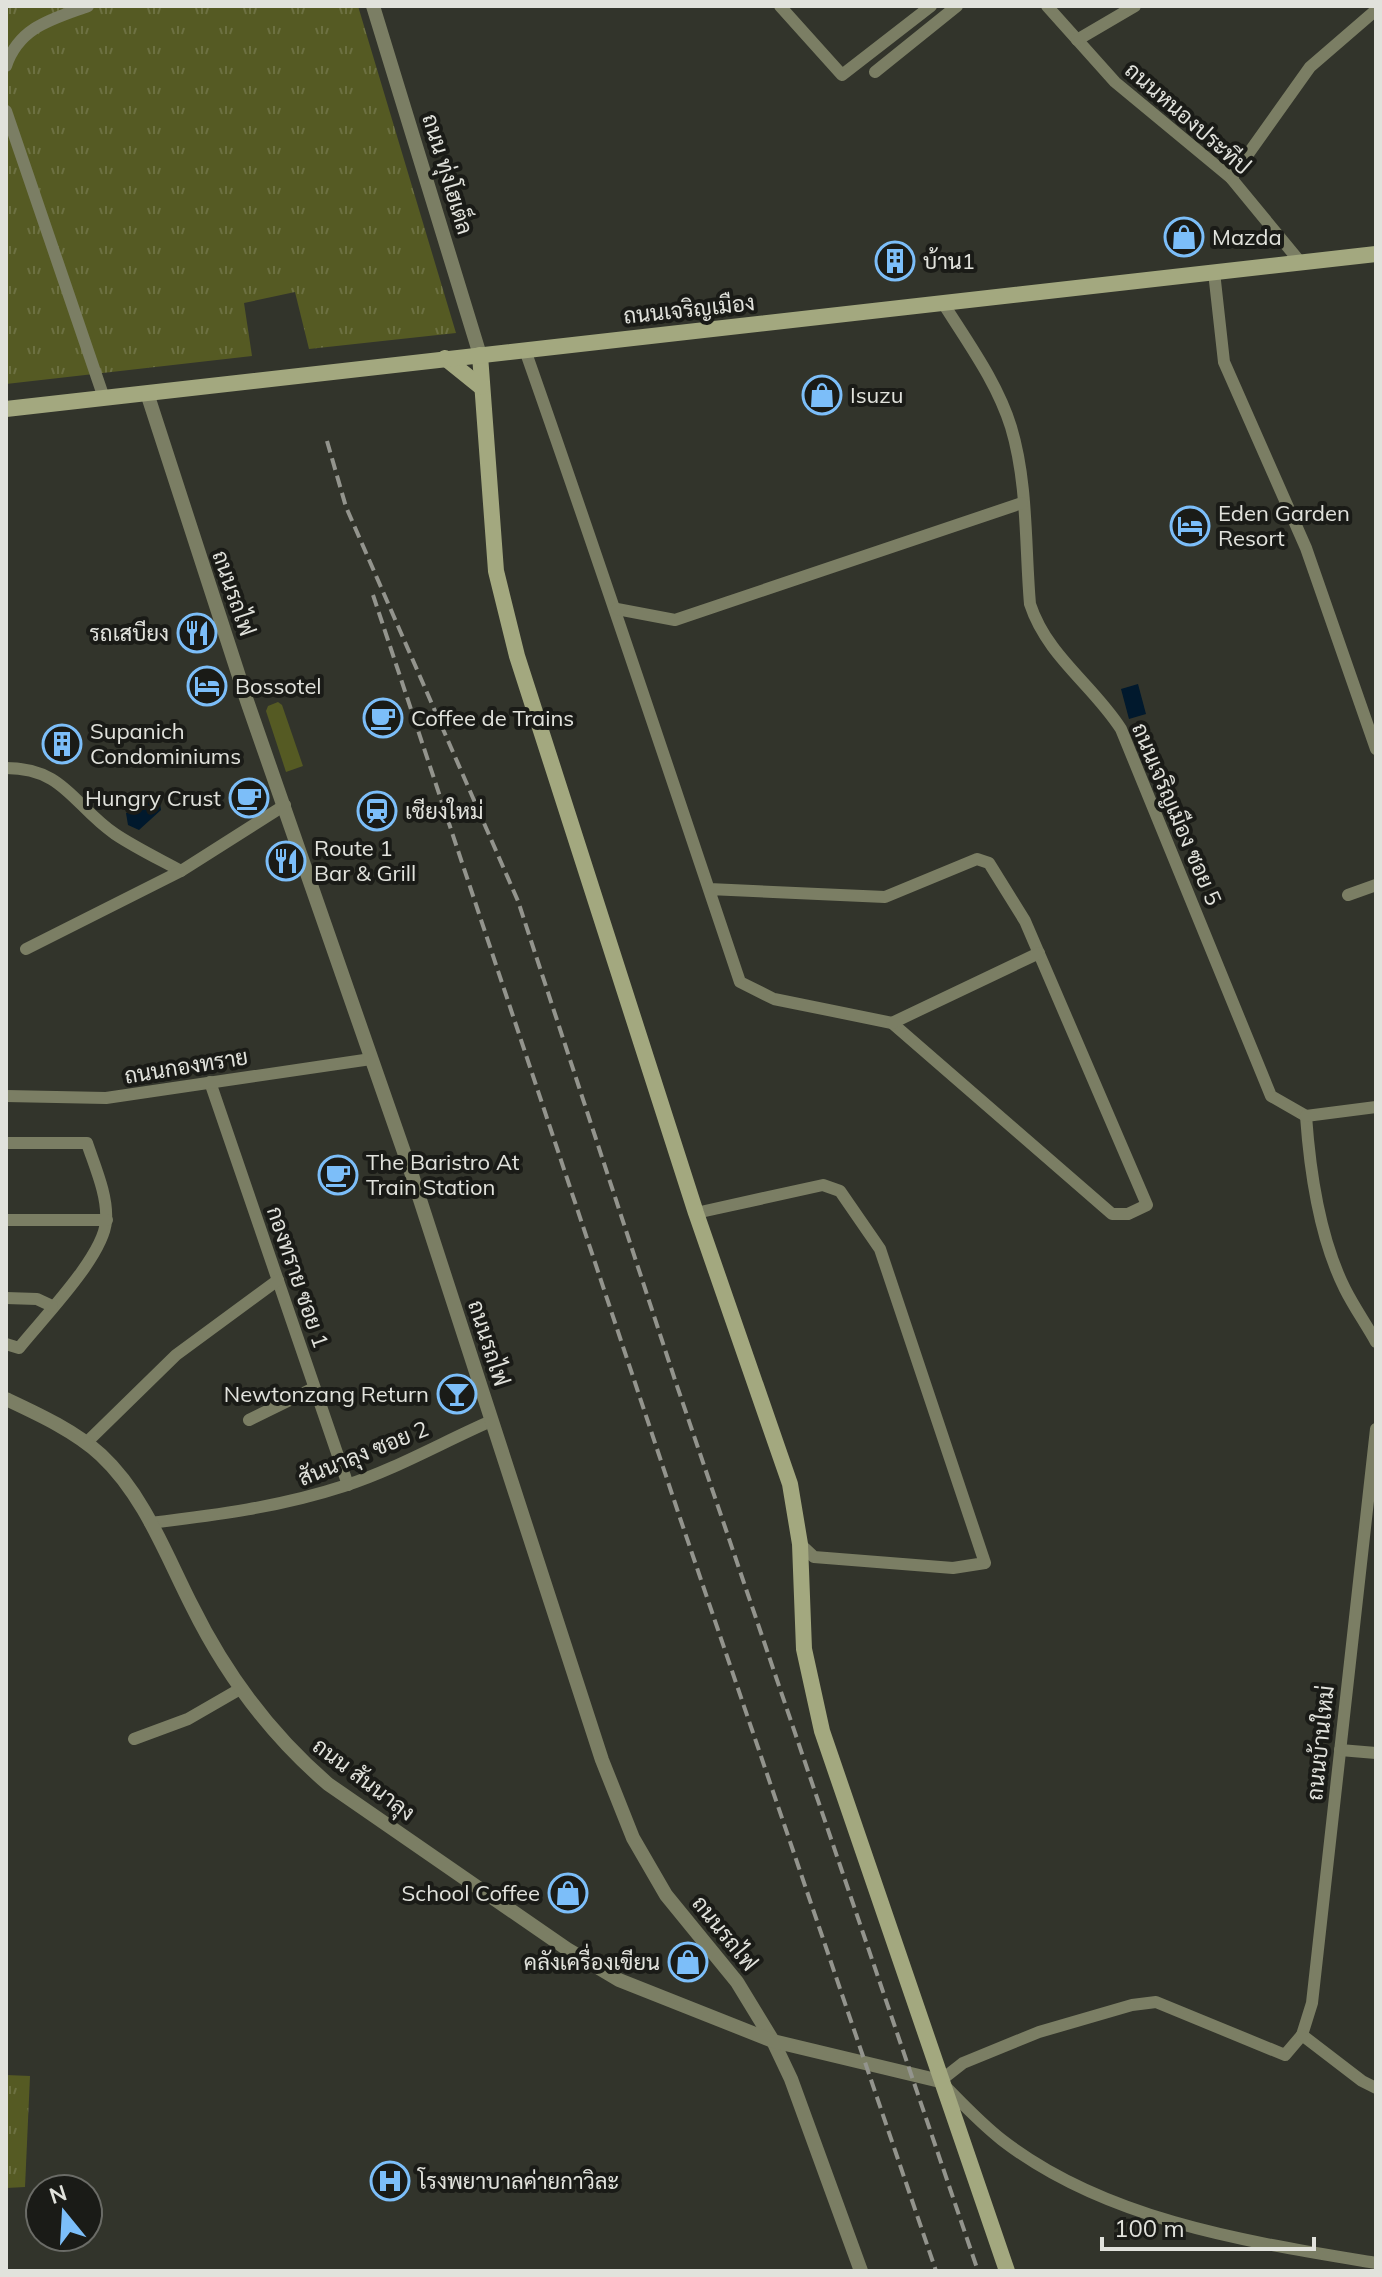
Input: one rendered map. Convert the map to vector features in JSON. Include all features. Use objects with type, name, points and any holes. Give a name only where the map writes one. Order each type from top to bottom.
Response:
[{"type":"main road","name":"ถนนเจริญเมือง","points":[[6,409],[1376,254]]},
{"type":"main road","points":[[481,387],[503,361],[521,350]]},
{"type":"main road","points":[[480,355],[496,571],[517,656],[696,1213],[782,1456],[800,1544],[799,1583],[804,1649],[822,1731],[1007,2271]]},
{"type":"main road","points":[[445,358],[481,387]]},
{"type":"street","points":[[6,66],[21,38],[39,23],[88,6]]},
{"type":"street","name":"ถนน ทุ่งโฮเต็ล","points":[[373,6],[480,355]]},
{"type":"street","points":[[780,6],[842,75],[931,6]]},
{"type":"street","points":[[875,72],[957,6]]},
{"type":"street","name":"ถนนหนองประทีป","points":[[1047,6],[1115,82],[1231,178],[1301,263]]},
{"type":"street","points":[[1077,40],[1135,6]]},
{"type":"street","points":[[1231,178],[1310,67],[1376,10]]},
{"type":"street","points":[[6,111],[104,398]]},
{"type":"street","points":[[1214,272],[1224,362],[1306,548],[1376,749]]},
{"type":"street","name":"ถนนเจริญเมือง ซอย 5","points":[[943,303],[1002,403],[1017,449],[1030,604],[1037,625],[1057,655],[1100,700],[1121,729],[1271,1096],[1306,1116]]},
{"type":"street","points":[[521,350],[617,609],[709,889],[740,982],[752,991],[774,999],[892,1023],[1112,1214],[1128,1214],[1147,1205],[1025,921],[989,863],[977,859],[885,897],[709,889]]},
{"type":"street","name":"ถนนรถไฟ","points":[[147,393],[191,536],[412,1175],[602,1760],[633,1838],[666,1895],[737,1982],[773,2041],[791,2079],[861,2271]]},
{"type":"street","points":[[617,609],[675,620],[1022,503]]},
{"type":"street","points":[[6,768],[28,768],[47,775],[115,834],[181,871]]},
{"type":"street","points":[[26,949],[181,871],[285,805]]},
{"type":"street","points":[[1348,895],[1376,885]]},
{"type":"street","points":[[892,1023],[1039,953]]},
{"type":"street","name":"ถนนกองทราย","points":[[6,1096],[106,1098],[371,1059]]},
{"type":"street","name":"กองทราย ซอย 1","points":[[210,1082],[348,1485]]},
{"type":"street","points":[[1376,1107],[1306,1116],[1313,1180],[1328,1245],[1345,1289],[1376,1342]]},
{"type":"street","points":[[6,1143],[87,1143],[100,1179],[107,1220],[96,1253],[19,1348],[6,1344]]},
{"type":"street","points":[[696,1213],[823,1185],[840,1191],[880,1249],[985,1563],[953,1568],[814,1557],[800,1544]]},
{"type":"street","points":[[6,1220],[107,1220]]},
{"type":"street","points":[[86,1443],[176,1355],[278,1280]]},
{"type":"street","points":[[6,1298],[37,1299],[52,1306]]},
{"type":"street","points":[[249,1420],[314,1388]]},
{"type":"street","name":"ถนน สันนาลุง","points":[[6,1399],[86,1443],[119,1477],[150,1523],[193,1610],[240,1689],[284,1744],[328,1784],[567,1949],[619,1980],[773,2041],[940,2081]]},
{"type":"street","name":"สันนาลุง ซอย 2","points":[[150,1523],[232,1514],[348,1485],[491,1421]]},
{"type":"street","name":"ถนนบ้านใหม่","points":[[940,2081],[963,2063],[1039,2032],[1132,2005],[1156,2002],[1285,2055],[1302,2035],[1312,2003],[1376,1429]]},
{"type":"street","points":[[134,1739],[188,1719],[240,1689]]},
{"type":"street","points":[[1340,1750],[1376,1753]]},
{"type":"street","points":[[1302,2035],[1362,2081],[1376,2088]]},
{"type":"street","points":[[940,2081],[1003,2141],[1051,2171],[1117,2201],[1245,2242],[1376,2263]]},
{"type":"green space","points":[[6,6],[358,6],[456,333],[309,349],[295,292],[244,303],[252,356],[6,384]]},
{"type":"green space","points":[[278,702],[282,705],[303,766],[286,772],[266,711],[268,706]]},
{"type":"green space","points":[[6,2075],[30,2076],[24,2187],[6,2188]]},
{"type":"water","points":[[1138,684],[1146,714],[1129,719],[1121,689]]},
{"type":"water","points":[[150,797],[159,798],[161,810],[139,830],[128,825],[126,813],[141,809]]},
{"type":"railway","points":[[327,441],[346,507],[518,901],[675,1380],[978,2271]]},
{"type":"railway","points":[[373,595],[680,1518],[936,2271]]},
{"type":"place","name":"Mazda","points":[[1184,237]]},
{"type":"place","name":"บ้าน1","points":[[895,261]]},
{"type":"place","name":"Isuzu","points":[[822,395]]},
{"type":"place","name":"Eden Garden Resort","points":[[1190,526]]},
{"type":"place","name":"รถเสบียง","points":[[197,633]]},
{"type":"place","name":"Bossotel","points":[[207,686]]},
{"type":"place","name":"Coffee de Trains","points":[[383,718]]},
{"type":"place","name":"Supanich Condominiums","points":[[62,744]]},
{"type":"place","name":"Hungry Crust","points":[[249,798]]},
{"type":"place","name":"เชียงใหม่","points":[[377,811]]},
{"type":"place","name":"Route 1 Bar & Grill","points":[[286,861]]},
{"type":"place","name":"The Baristro At Train Station","points":[[338,1175]]},
{"type":"place","name":"Newtonzang Return","points":[[457,1394]]},
{"type":"place","name":"School Coffee","points":[[568,1893]]},
{"type":"place","name":"คลังเครื่องเขียน","points":[[688,1962]]},
{"type":"place","name":"โรงพยาบาลค่ายกาวิละ","points":[[390,2181]]}]
